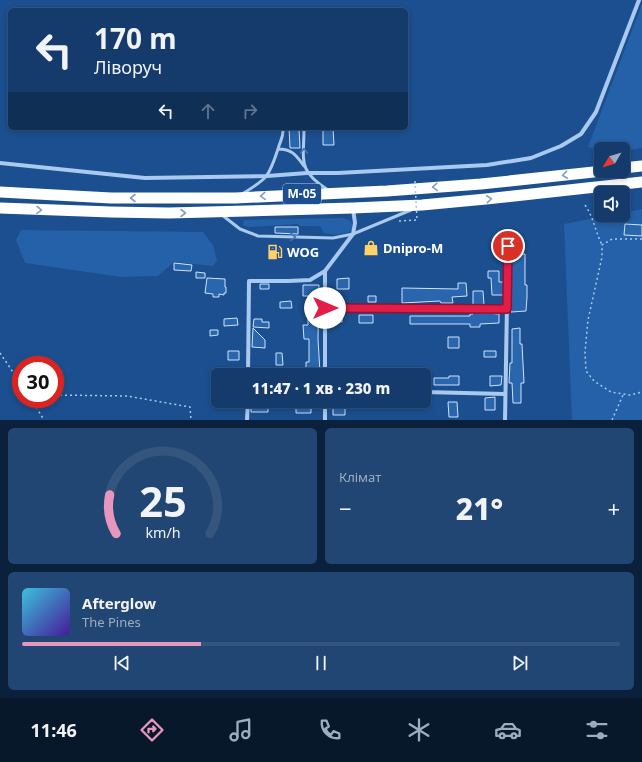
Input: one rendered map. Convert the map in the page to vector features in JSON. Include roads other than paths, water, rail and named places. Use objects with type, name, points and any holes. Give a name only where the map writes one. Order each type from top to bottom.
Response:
[{"type":"highway","points":[[630,167],[642,166]]},
{"type":"highway","name":"М-05","points":[[0,192],[111,198],[235,198],[481,184],[594,172]]},
{"type":"highway","name":"М-05","points":[[0,208],[111,212],[219,212],[353,208],[422,205],[642,182]]},
{"type":"street","points":[[0,163],[145,178],[338,173],[487,165],[531,158],[561,146],[581,134],[596,112],[639,0]]},
{"type":"street","points":[[248,368],[249,281],[288,282],[310,280],[325,271],[353,234],[355,224],[353,208]]},
{"type":"street","points":[[505,420],[508,246]]},
{"type":"street","points":[[325,271],[325,368]]},
{"type":"street","points":[[325,308],[507,309]]},
{"type":"street","points":[[431,392],[505,394]]},
{"type":"street","points":[[247,420],[248,408]]},
{"type":"street","points":[[325,408],[325,420]]},
{"type":"lane","points":[[235,198],[257,185],[267,176],[272,168],[284,136],[283,130]]},
{"type":"lane","points":[[304,130],[304,166]]},
{"type":"lane","points":[[278,149],[286,149],[291,151],[304,166],[307,173],[316,182],[333,193]]},
{"type":"lane","points":[[219,212],[240,229],[258,236],[333,238],[353,234],[422,205]]},
{"type":"place","name":"Dnipro-M","points":[[371,248]]},
{"type":"place","name":"WOG","points":[[275,252]]}]
